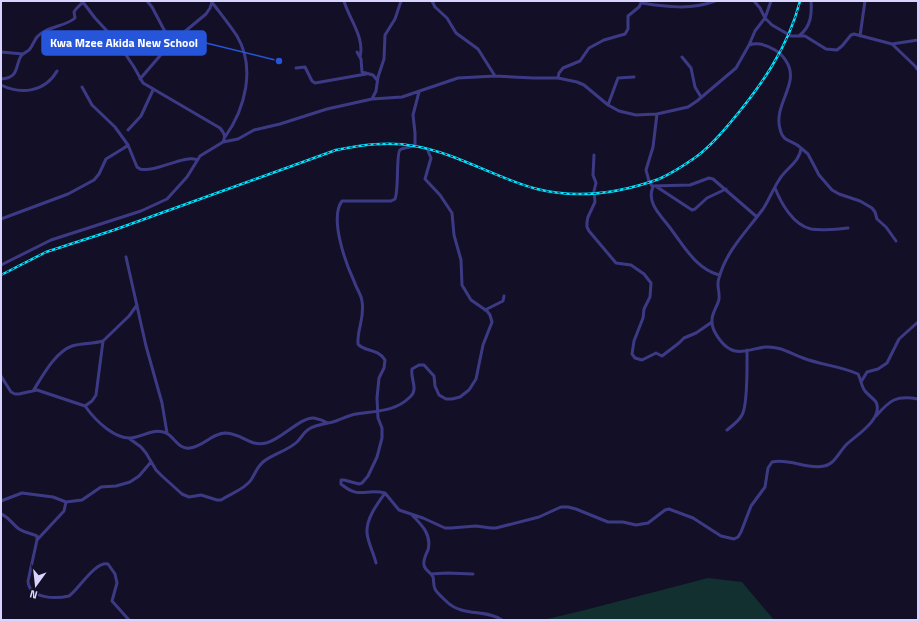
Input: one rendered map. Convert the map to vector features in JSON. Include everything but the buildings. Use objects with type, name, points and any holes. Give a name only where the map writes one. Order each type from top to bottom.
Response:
[{"type":"street","points":[[1,79],[6,78],[17,71],[21,56],[29,50],[38,35],[67,24],[75,18],[74,12],[83,1],[95,18],[118,43],[140,79],[153,90],[220,128],[225,137]]},
{"type":"street","points":[[147,1],[152,7],[170,43]]},
{"type":"street","points":[[140,79],[170,43],[206,14],[212,1]]},
{"type":"street","points":[[212,1],[237,36],[245,58],[247,74],[245,92],[240,110],[223,142]]},
{"type":"street","points":[[344,1],[359,38],[361,50],[361,70],[366,74],[374,76],[377,82]]},
{"type":"street","points":[[372,99],[376,91],[377,82],[384,59],[385,35],[395,19],[401,1]]},
{"type":"street","points":[[432,1],[435,7],[447,18],[456,33],[478,49],[495,76]]},
{"type":"street","points":[[672,6],[674,1]]},
{"type":"street","points":[[558,78],[563,68],[580,61],[588,48],[604,40],[624,34],[628,29],[628,16],[639,7],[642,2],[672,6],[696,6],[715,1]]},
{"type":"street","points":[[754,1],[760,8],[765,18],[772,25],[789,35],[800,35],[810,38],[822,47],[832,51],[842,46],[851,35],[854,34],[892,44],[918,40]]},
{"type":"street","points":[[1,265],[51,240],[141,211],[167,199],[187,177],[197,160],[203,154],[223,142],[238,139],[254,130],[280,124],[327,108],[372,99],[402,97],[458,78],[495,76],[558,78],[578,82],[584,85],[608,105],[628,114],[643,116],[688,107],[736,68],[749,46],[755,30],[765,18],[771,1]]},
{"type":"street","points":[[800,35],[806,30],[809,24],[812,14],[811,1]]},
{"type":"street","points":[[860,36],[865,1]]},
{"type":"street","points":[[749,46],[761,44],[770,47],[780,53],[791,69],[790,82],[779,113],[779,127],[781,134],[786,140],[798,145],[808,154],[819,175],[832,190],[860,201],[872,208],[877,219],[886,227],[896,241]]},
{"type":"street","points":[[892,44],[918,70]]},
{"type":"street","points":[[1,52],[23,54]]},
{"type":"street","points":[[357,52],[360,57]]},
{"type":"street","points":[[682,57],[691,68],[695,87],[701,97]]},
{"type":"street","points":[[296,68],[305,67],[312,81],[315,83],[366,74]]},
{"type":"street","points":[[1,85],[20,91],[29,91],[49,82],[57,71]]},
{"type":"street","points":[[608,105],[618,78],[634,77]]},
{"type":"street","points":[[82,88],[92,105],[115,127],[128,145],[137,167],[140,169],[153,168],[190,158],[197,160]]},
{"type":"street","points":[[128,130],[141,116],[153,90]]},
{"type":"street","points":[[419,92],[413,115],[415,133],[414,146],[401,149],[398,153],[398,175],[395,199],[391,201],[342,201],[339,207],[337,218],[339,234],[353,280],[362,299],[363,316],[358,344],[360,347],[372,350],[385,360],[384,368],[379,378],[377,398],[377,412],[382,428],[382,438],[377,457],[368,476],[361,483],[344,480],[340,482],[344,486],[356,493],[385,493],[397,508],[444,528],[476,526],[491,528],[539,517],[560,507],[576,509],[608,522],[624,522],[636,525],[648,523],[664,510],[669,509],[693,518],[721,536],[734,539],[738,537],[741,532],[751,506],[765,487],[768,468],[772,462],[784,461],[806,465],[826,466],[833,462],[845,446],[858,436],[885,406],[898,398],[918,399]]},
{"type":"street","points":[[657,114],[652,152],[646,170],[649,181],[655,187],[692,210],[707,198],[726,189]]},
{"type":"street","points":[[1,219],[68,194],[94,180],[99,174],[106,159],[128,145]]},
{"type":"street","points":[[801,148],[799,156],[781,176],[769,200],[728,256],[719,275],[717,287],[719,300],[714,309],[712,322],[720,339],[726,347],[734,351],[739,352],[765,347],[775,347],[803,358],[855,373],[860,377],[865,392],[876,402],[874,419]]},
{"type":"street","points":[[1,376],[11,392],[15,394],[33,391],[45,392],[85,406],[99,422],[110,430],[130,439],[141,447],[162,476],[186,496],[201,495],[217,500],[220,500],[247,485],[252,480],[259,465],[297,442],[310,429],[353,415],[377,412],[401,404],[414,393],[415,388],[411,374],[412,369],[419,365],[424,365],[434,376],[434,386],[439,395],[446,399],[460,397],[469,390],[476,379],[483,345],[491,326],[492,319],[485,310],[469,297],[462,285],[461,260],[454,235],[452,214],[440,195],[425,179],[431,158],[428,151]]},
{"type":"street","points":[[594,155],[593,176],[596,183],[594,192],[596,202],[587,222],[589,232],[616,263],[633,266],[644,274],[651,286],[650,297],[644,309],[643,318],[632,348],[633,356],[642,360],[656,353],[662,356],[680,343],[684,338],[696,333],[712,322]]},
{"type":"street","points":[[719,275],[704,269],[680,243],[674,232],[654,207],[650,193],[655,187],[690,185],[709,178],[714,179],[757,217]]},
{"type":"street","points":[[774,188],[787,211],[807,228],[848,228]]},
{"type":"street","points":[[126,257],[146,346],[162,403],[167,433]]},
{"type":"street","points":[[485,310],[503,300],[504,296]]},
{"type":"street","points":[[33,391],[57,356],[63,350],[103,341],[137,305]]},
{"type":"street","points":[[861,382],[867,372],[878,369],[886,363],[899,339],[918,322]]},
{"type":"street","points":[[85,406],[92,401],[96,395],[103,341]]},
{"type":"street","points":[[727,430],[740,418],[744,410],[747,379],[746,350]]},
{"type":"street","points":[[130,439],[160,431],[167,433],[177,443],[187,448],[196,446],[216,435],[223,433],[241,436],[252,443],[259,445],[270,442],[299,424],[312,418],[330,423]]},
{"type":"street","points":[[1,501],[22,494],[53,497],[66,502],[82,500],[101,486],[116,486],[130,482],[139,476],[151,462]]},
{"type":"street","points":[[376,563],[367,534],[368,525],[376,506],[385,493]]},
{"type":"street","points":[[66,502],[64,511],[37,540],[28,586],[31,590],[42,596],[69,596],[101,565],[104,563],[108,564],[115,574],[117,583],[112,601],[129,620]]},
{"type":"street","points":[[1,514],[7,517],[15,527],[24,532],[36,535],[37,540]]},
{"type":"street","points":[[411,514],[422,526],[428,536],[428,548],[424,564],[425,569],[431,574],[435,589],[448,603],[469,612],[492,615],[502,620]]},
{"type":"street","points":[[431,574],[473,574]]},
{"type":"green space","points":[[708,578],[742,582],[774,620],[543,620],[585,610]]},
{"type":"railway","points":[[1,275],[46,252],[114,230],[336,150],[375,144],[394,144],[430,149],[521,184],[537,189],[567,194],[614,191],[659,179],[681,167],[703,151],[717,138],[741,109],[763,81],[781,50],[795,18],[800,1]]},
{"type":"place","name":"Kwa Mzee Akida New School","points":[[279,61]]}]
